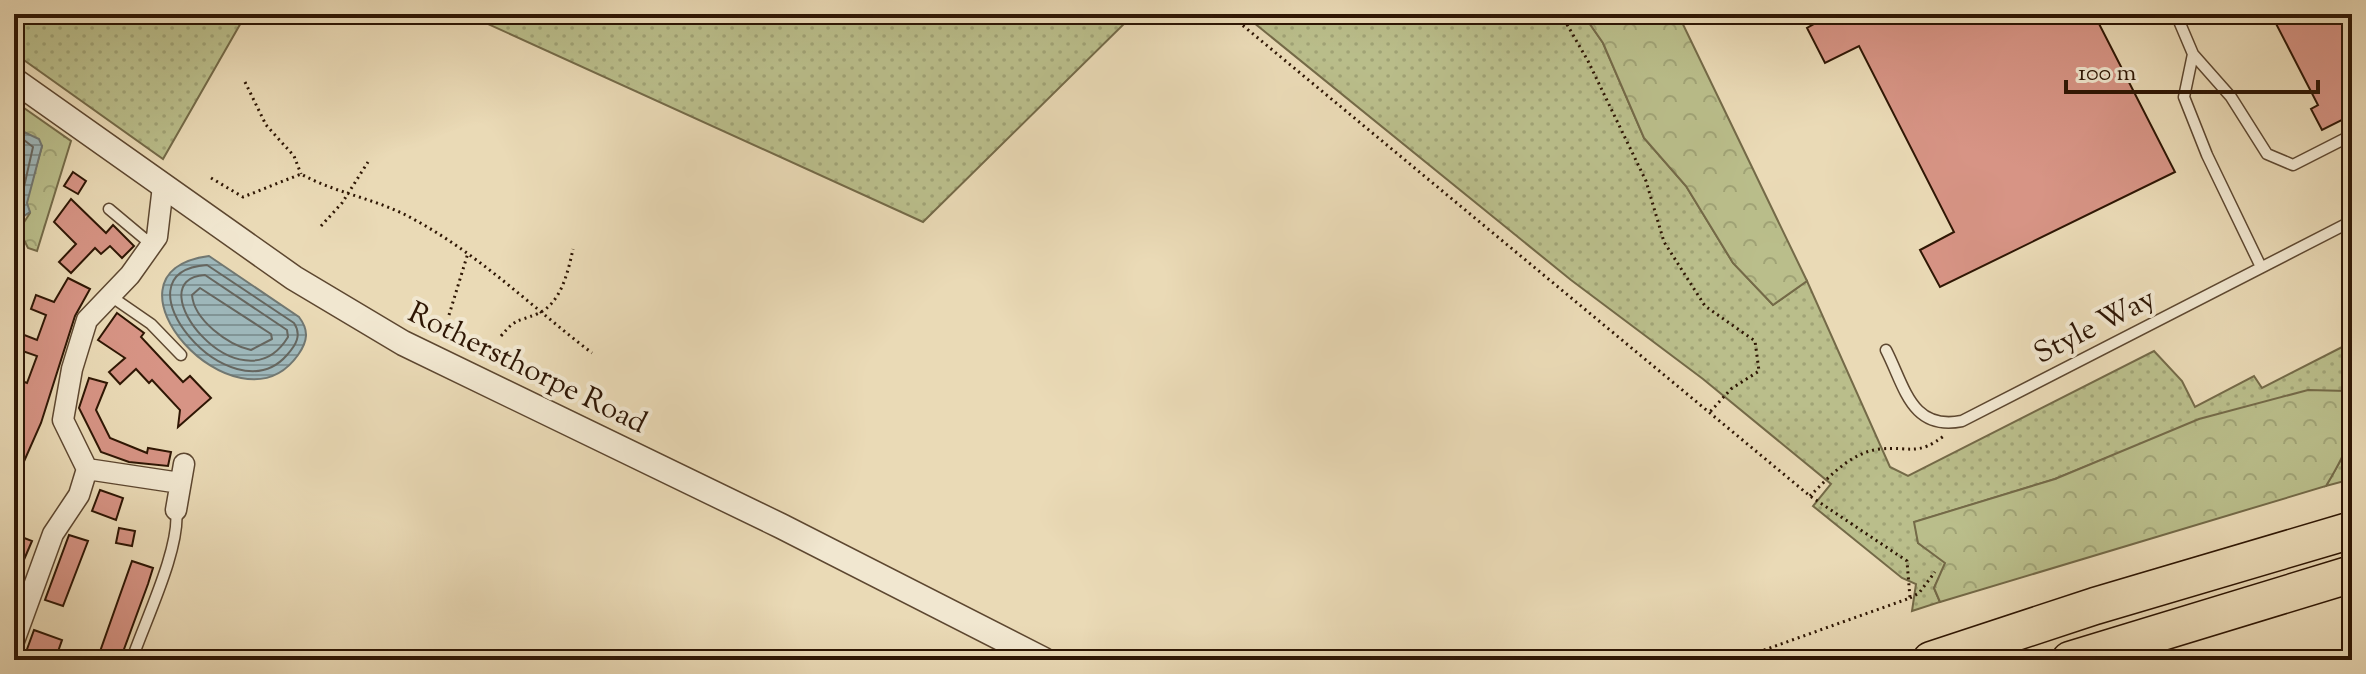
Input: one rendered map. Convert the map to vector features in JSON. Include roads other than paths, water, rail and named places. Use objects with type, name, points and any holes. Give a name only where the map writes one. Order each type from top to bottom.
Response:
[{"type":"highway","points":[[1931,660],[2095,606],[2352,530]]},
{"type":"highway","points":[[2070,660],[2352,574]]},
{"type":"street","name":"Rothersthorpe Road","points":[[14,80],[294,278],[403,343],[781,526],[1044,660]]},
{"type":"street","points":[[14,641],[53,534],[79,495],[87,469],[63,420],[72,369],[87,320],[157,237],[163,186]]},
{"type":"street","points":[[87,469],[182,474],[176,510]]},
{"type":"lane","points":[[2176,14],[2193,54],[2231,97],[2267,154],[2293,165],[2352,135]]},
{"type":"lane","points":[[2193,54],[2184,97],[2207,155],[2261,267]]},
{"type":"lane","points":[[109,209],[152,245]]},
{"type":"lane","name":"Style Way","points":[[1886,350],[1921,415],[1935,422],[1962,421],[2352,221]]},
{"type":"lane","points":[[109,295],[151,324],[181,355]]},
{"type":"lane","points":[[135,651],[164,567],[175,547],[178,528],[176,510]]},
{"type":"water","points":[[24,132],[39,139],[42,146],[27,203],[30,212],[18,220],[14,217],[14,135]]},
{"type":"water","points":[[209,256],[302,322],[306,336],[301,350],[272,376],[241,378],[211,366],[184,344],[167,317],[162,290],[175,268]]}]
